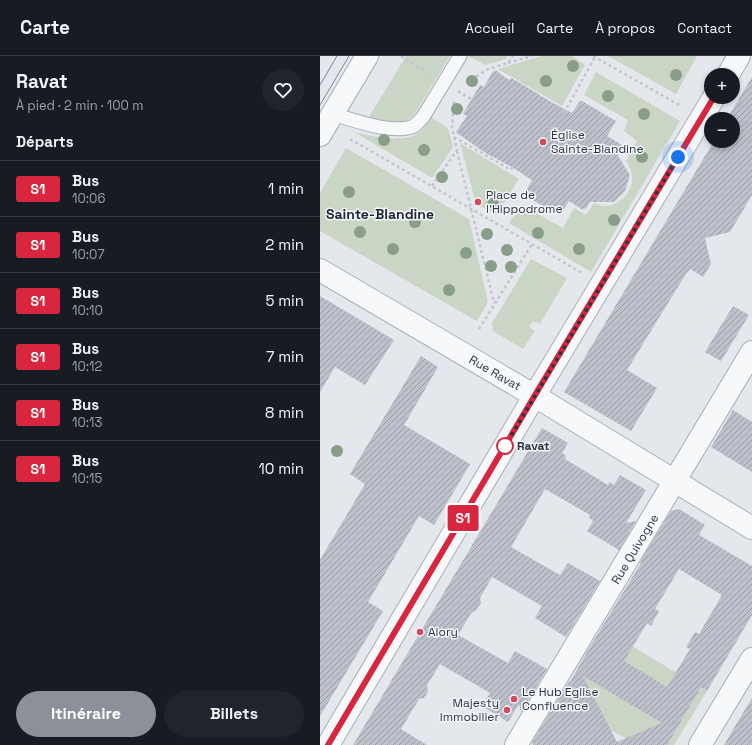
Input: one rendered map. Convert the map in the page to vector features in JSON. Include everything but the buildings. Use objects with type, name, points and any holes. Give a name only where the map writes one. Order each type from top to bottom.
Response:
[{"type":"street","points":[[320,135],[367,56]]},
{"type":"street","points":[[732,68],[739,56]]},
{"type":"street","points":[[328,745],[710,104]]},
{"type":"street","name":"Rue Ravat","points":[[320,270],[535,396],[752,528]]},
{"type":"street","name":"Rue Quivogne","points":[[516,745],[752,352]]},
{"type":"street","points":[[700,745],[752,659]]},
{"type":"lane","points":[[333,114],[369,125],[402,128],[415,126],[423,117],[460,56]]},
{"type":"path","points":[[508,64],[513,56]]},
{"type":"path","points":[[455,89],[488,69],[532,56]]},
{"type":"path","points":[[564,113],[594,57],[681,106]]},
{"type":"path","points":[[454,97],[452,128],[494,303]]},
{"type":"path","points":[[454,136],[511,170],[514,165]]},
{"type":"path","points":[[347,138],[582,273]]},
{"type":"path","points":[[432,186],[457,150]]},
{"type":"path","points":[[479,329],[532,244]]},
{"type":"green space","points":[[406,56],[450,56],[414,115],[403,123],[384,122],[369,117]]},
{"type":"green space","points":[[468,56],[507,56],[506,59],[485,65]]},
{"type":"green space","points":[[542,56],[572,56],[585,65],[562,106],[498,69]]},
{"type":"green space","points":[[608,56],[697,56],[676,94]]},
{"type":"green space","points":[[596,72],[680,121],[591,272],[509,223],[522,205],[563,228],[574,208],[586,215],[594,203],[604,206],[615,204],[623,198],[629,190],[632,182],[632,176],[626,161],[637,141],[624,131],[628,120],[584,95]]},
{"type":"green space","points":[[430,117],[448,128],[453,147],[432,178],[354,132],[370,136],[390,138],[410,137],[418,134],[424,128]]},
{"type":"green space","points":[[460,143],[519,179],[496,215],[476,204]]},
{"type":"green space","points":[[346,148],[469,219],[488,302],[477,321],[320,231],[320,193]]},
{"type":"green space","points":[[531,259],[567,278],[540,324],[533,321],[529,327],[535,331],[523,349],[493,331],[492,323]]},
{"type":"green space","points":[[602,628],[707,691],[674,745],[637,745],[559,700],[575,692],[587,671]]},
{"type":"tram line","points":[[320,85],[337,56]]},
{"type":"tram line","points":[[320,105],[349,56]]},
{"type":"bus line","name":"S1","points":[[328,745],[538,390],[710,104]]},
{"type":"place","name":"Église Sainte-Blandine","points":[[543,142]]},
{"type":"place","name":"Place de l'Hippodrome","points":[[478,202]]},
{"type":"place","name":"Ravat","points":[[505,446]]},
{"type":"place","name":"Alory","points":[[420,632]]},
{"type":"place","name":"Le Hub Eglise Confluence","points":[[514,699]]},
{"type":"place","name":"Majesty Immobilier","points":[[507,710]]},
{"type":"district","name":"Sainte-Blandine","points":[[380,214]]},
{"type":"route","points":[[505,446],[678,157]]}]
